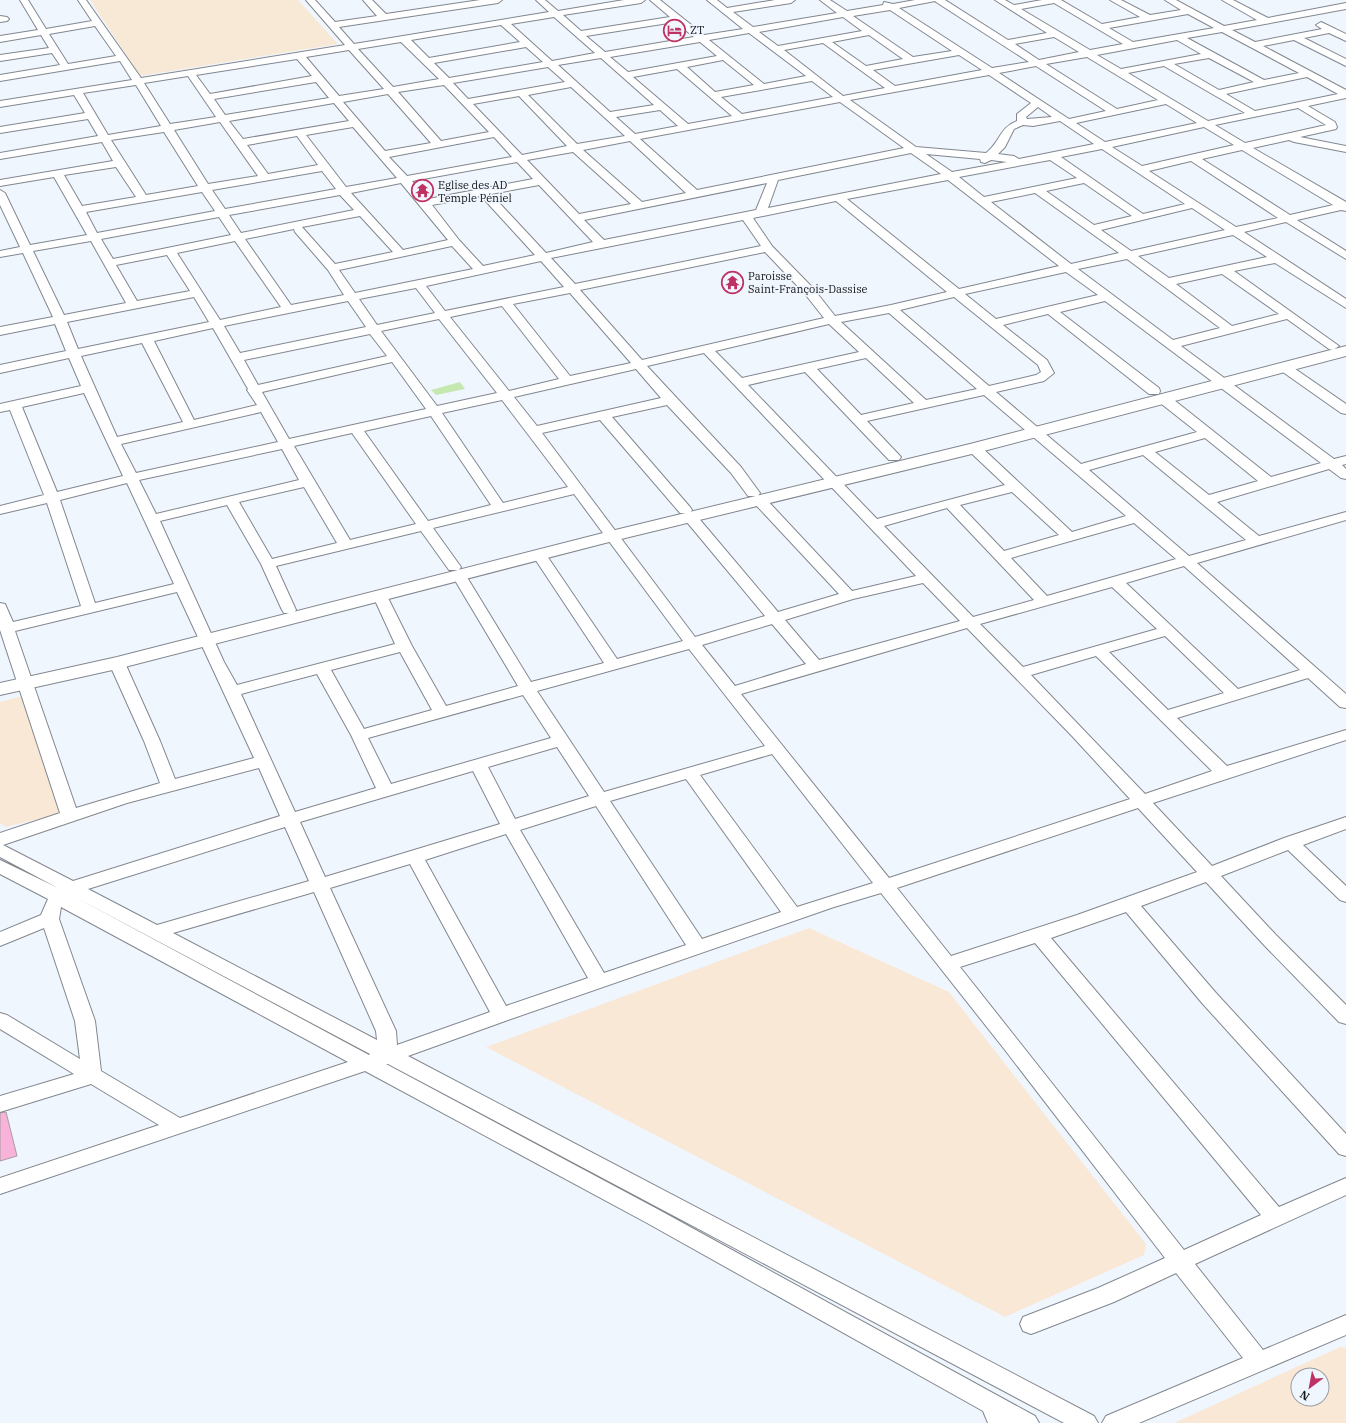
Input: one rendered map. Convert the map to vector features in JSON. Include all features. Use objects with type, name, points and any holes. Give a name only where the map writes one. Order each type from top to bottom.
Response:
[{"type":"main road","points":[[1219,380],[1284,367],[1342,347]]},
{"type":"main road","points":[[830,478],[894,457],[1030,427],[1219,380],[1342,347]]},
{"type":"main road","points":[[0,681],[24,679],[117,663],[289,610],[457,572],[830,478],[974,448],[1030,427]]},
{"type":"main road","points":[[0,689],[24,679],[380,596],[457,572],[540,556],[611,533]]},
{"type":"street","points":[[24,0],[66,68]]},
{"type":"street","points":[[82,0],[138,81],[221,214],[288,309]]},
{"type":"street","points":[[310,0],[439,144]]},
{"type":"street","points":[[370,0],[385,18]]},
{"type":"street","points":[[333,25],[385,18],[474,2],[498,0]]},
{"type":"street","points":[[540,0],[686,128]]},
{"type":"street","points":[[0,104],[641,0]]},
{"type":"street","points":[[654,0],[699,38],[726,57],[762,87]]},
{"type":"street","points":[[711,0],[843,100],[950,176],[1107,297],[1346,475]]},
{"type":"street","points":[[726,11],[791,0]]},
{"type":"street","points":[[824,0],[910,60]]},
{"type":"street","points":[[881,0],[1346,304]]},
{"type":"street","points":[[0,156],[931,0]]},
{"type":"street","points":[[939,0],[1039,62],[1115,112]]},
{"type":"street","points":[[999,0],[1345,207]]},
{"type":"street","points":[[1013,8],[1055,0],[1131,45]]},
{"type":"street","points":[[1114,0],[1148,18]]},
{"type":"street","points":[[1170,0],[1346,95]]},
{"type":"street","points":[[1228,1],[1240,0]]},
{"type":"street","points":[[1333,0],[1346,6]]},
{"type":"street","points":[[1228,1],[1265,20]]},
{"type":"street","points":[[0,254],[518,158],[843,100],[893,89],[1346,6]]},
{"type":"street","points":[[1100,27],[1189,10]]},
{"type":"street","points":[[1302,15],[1346,38]]},
{"type":"street","points":[[580,34],[676,19]]},
{"type":"street","points":[[0,39],[98,23]]},
{"type":"street","points":[[504,23],[694,194]]},
{"type":"street","points":[[1255,45],[1330,30]]},
{"type":"street","points":[[776,49],[870,32]]},
{"type":"street","points":[[1008,43],[1056,34]]},
{"type":"street","points":[[1178,37],[1262,83]]},
{"type":"street","points":[[1295,37],[1346,63]]},
{"type":"street","points":[[404,39],[427,60],[518,158],[601,244]]},
{"type":"street","points":[[824,40],[893,89]]},
{"type":"street","points":[[427,60],[528,44]]},
{"type":"street","points":[[0,58],[55,50]]},
{"type":"street","points":[[864,68],[960,52]]},
{"type":"street","points":[[1120,72],[1209,55]]},
{"type":"street","points":[[300,56],[320,78],[382,155],[425,203],[455,242],[481,271]]},
{"type":"street","points":[[626,75],[726,57]]},
{"type":"street","points":[[1,74],[66,68],[122,58]]},
{"type":"street","points":[[1165,63],[1252,113]]},
{"type":"street","points":[[680,66],[740,118]]},
{"type":"street","points":[[190,73],[264,176]]},
{"type":"street","points":[[1217,93],[1307,74]]},
{"type":"street","points":[[208,97],[320,78]]},
{"type":"street","points":[[714,95],[814,78]]},
{"type":"street","points":[[467,102],[573,84]]},
{"type":"street","points":[[77,91],[118,163],[143,199]]},
{"type":"street","points":[[521,93],[575,148],[639,205]]},
{"type":"street","points":[[0,369],[351,296],[420,284],[601,244],[1052,156],[1252,113],[1346,95]]},
{"type":"street","points":[[979,170],[980,163],[991,156],[1000,147],[1010,127],[1022,122],[1033,123],[1064,120],[1115,112],[1167,101]]},
{"type":"street","points":[[1022,122],[1021,116],[1038,102]]},
{"type":"street","points":[[1142,170],[1332,127],[1331,124],[1298,104]]},
{"type":"street","points":[[608,115],[660,106]]},
{"type":"street","points":[[0,130],[91,115]]},
{"type":"street","points":[[240,143],[356,123]]},
{"type":"street","points":[[298,132],[343,191],[400,253]]},
{"type":"street","points":[[382,155],[496,134]]},
{"type":"street","points":[[1287,138],[1346,149]]},
{"type":"street","points":[[577,218],[694,194],[773,180],[912,150],[1026,160]]},
{"type":"street","points":[[1052,156],[1140,217]]},
{"type":"street","points":[[1193,158],[1346,256]]},
{"type":"street","points":[[0,183],[118,163]]},
{"type":"street","points":[[79,210],[264,176],[326,167]]},
{"type":"street","points":[[58,174],[133,304]]},
{"type":"street","points":[[761,213],[773,180]]},
{"type":"street","points":[[981,201],[1085,180]]},
{"type":"street","points":[[425,203],[541,181]]},
{"type":"street","points":[[1037,190],[1167,282],[1230,330]]},
{"type":"street","points":[[484,192],[572,288],[670,400],[736,470],[757,497],[849,596]]},
{"type":"street","points":[[0,193],[25,249],[60,320],[73,353],[113,442],[152,519],[181,587],[232,690],[386,1031],[388,1056]]},
{"type":"street","points":[[839,198],[1043,364],[1048,373],[1040,378],[922,403],[859,419]]},
{"type":"street","points":[[1092,229],[1193,205]]},
{"type":"street","points":[[0,510],[132,478],[506,396],[832,320],[891,309],[954,293],[1129,256],[1345,207]]},
{"type":"street","points":[[109,263],[239,238],[361,212]]},
{"type":"street","points":[[746,216],[768,248],[808,291],[832,320],[867,354],[922,403]]},
{"type":"street","points":[[299,230],[332,268],[374,330],[434,411],[499,507]]},
{"type":"street","points":[[1330,245],[1346,241]]},
{"type":"street","points":[[332,268],[455,242]]},
{"type":"street","points":[[235,358],[768,248]]},
{"type":"street","points":[[170,251],[217,324],[284,444],[346,545]]},
{"type":"street","points":[[1167,282],[1276,259]]},
{"type":"street","points":[[1224,270],[1289,315],[1342,347]]},
{"type":"street","points":[[420,284],[442,315],[534,431],[692,643],[948,964],[1258,1362]]},
{"type":"street","points":[[0,331],[133,304],[197,293]]},
{"type":"street","points":[[994,324],[1107,297]]},
{"type":"street","points":[[506,303],[567,381]]},
{"type":"street","points":[[891,309],[987,389],[1188,562],[1346,703]]},
{"type":"street","points":[[1050,310],[1208,433],[1268,482]]},
{"type":"street","points":[[1172,344],[1289,315]]},
{"type":"street","points":[[146,338],[190,424]]},
{"type":"street","points":[[707,349],[926,578],[1021,673],[1208,874],[1346,1017]]},
{"type":"street","points":[[739,382],[867,354]]},
{"type":"street","points":[[253,390],[394,358]]},
{"type":"street","points":[[808,367],[894,457]]},
{"type":"street","points":[[1284,367],[1346,410]]},
{"type":"street","points":[[0,408],[89,388]]},
{"type":"street","points":[[1332,401],[1346,398]]},
{"type":"street","points":[[534,431],[670,400]]},
{"type":"street","points":[[15,405],[52,498],[90,608]]},
{"type":"street","points":[[113,442],[263,408]]},
{"type":"street","points":[[604,416],[816,666]]},
{"type":"street","points":[[356,428],[457,572],[527,688],[601,798],[698,948]]},
{"type":"street","points":[[1079,469],[1208,433]]},
{"type":"street","points":[[974,448],[1069,537]]},
{"type":"street","points":[[1146,451],[1258,542]]},
{"type":"street","points":[[1208,500],[1346,460]]},
{"type":"street","points":[[152,519],[307,482]]},
{"type":"street","points":[[875,524],[1015,487]]},
{"type":"street","points":[[268,564],[576,489]]},
{"type":"street","points":[[231,501],[268,564],[289,610]]},
{"type":"street","points":[[950,503],[1044,601]]},
{"type":"street","points":[[732,692],[816,666],[1044,601],[1188,562],[1346,516]]},
{"type":"street","points":[[1002,556],[1136,518]]},
{"type":"street","points":[[540,556],[613,665]]},
{"type":"street","points":[[359,734],[692,643],[849,596],[926,578]]},
{"type":"street","points":[[1116,582],[1234,694]]},
{"type":"street","points":[[7,628],[181,587]]},
{"type":"street","points":[[380,596],[404,646],[441,711]]},
{"type":"street","points":[[0,607],[40,722],[70,817]]},
{"type":"street","points":[[1021,673],[1167,631]]},
{"type":"street","points":[[232,690],[404,646]]},
{"type":"street","points":[[1099,651],[1224,773]]},
{"type":"street","points":[[117,663],[152,741],[169,786]]},
{"type":"street","points":[[322,668],[359,734],[386,791]]},
{"type":"street","points":[[1166,716],[1310,672]]},
{"type":"street","points":[[0,1186],[388,1056],[501,1015],[793,915],[1141,802],[1224,773],[1346,735]]},
{"type":"street","points":[[92,1076],[84,1021],[50,919],[50,909],[65,893],[291,820],[562,740]]},
{"type":"street","points":[[155,932],[415,857],[601,798],[775,748]]},
{"type":"street","points":[[0,840],[11,835],[169,786],[264,760]]},
{"type":"street","points":[[478,764],[510,827],[600,982]]},
{"type":"street","points":[[690,772],[793,915]]},
{"type":"street","points":[[948,964],[1129,904],[1290,842],[1346,824]]},
{"type":"street","points":[[1290,842],[1346,896]]},
{"type":"street","points":[[0,850],[65,893],[367,1062],[654,1217],[996,1414],[1027,1423]]},
{"type":"street","points":[[415,857],[501,1015]]},
{"type":"street","points":[[0,866],[155,932],[1086,1423]]},
{"type":"street","points":[[1129,904],[1208,998],[1346,1148]]},
{"type":"street","points":[[0,939],[50,919]]},
{"type":"street","points":[[1039,935],[1276,1218]]},
{"type":"street","points":[[0,1020],[177,1126]]},
{"type":"street","points":[[0,1104],[92,1076]]},
{"type":"street","points":[[1031,1324],[1106,1295],[1179,1260],[1346,1186]]},
{"type":"street","points":[[1114,1423],[1346,1325]]},
{"type":"shaded area","points":[[90,0],[298,0],[338,44],[140,76]]},
{"type":"shaded area","points":[[26,695],[63,813],[6,827],[0,823],[0,702]]},
{"type":"shaded area","points":[[809,928],[949,992],[1146,1244],[1144,1255],[1005,1317],[486,1047]]},
{"type":"shaded area","points":[[1340,1347],[1346,1348],[1346,1423],[1174,1423],[1290,1370],[1290,1407],[1330,1407],[1330,1367],[1296,1367]]},
{"type":"green space","points":[[460,382],[465,389],[436,395],[431,390]]},
{"type":"building","points":[[6,1112],[17,1156],[0,1161],[0,1113]]},
{"type":"place","name":"ZT","points":[[674,30]]},
{"type":"place","name":"Eglise des AD Temple Péniel","points":[[423,191]]},
{"type":"place","name":"Paroisse Saint-François-Dassise","points":[[733,282]]}]
